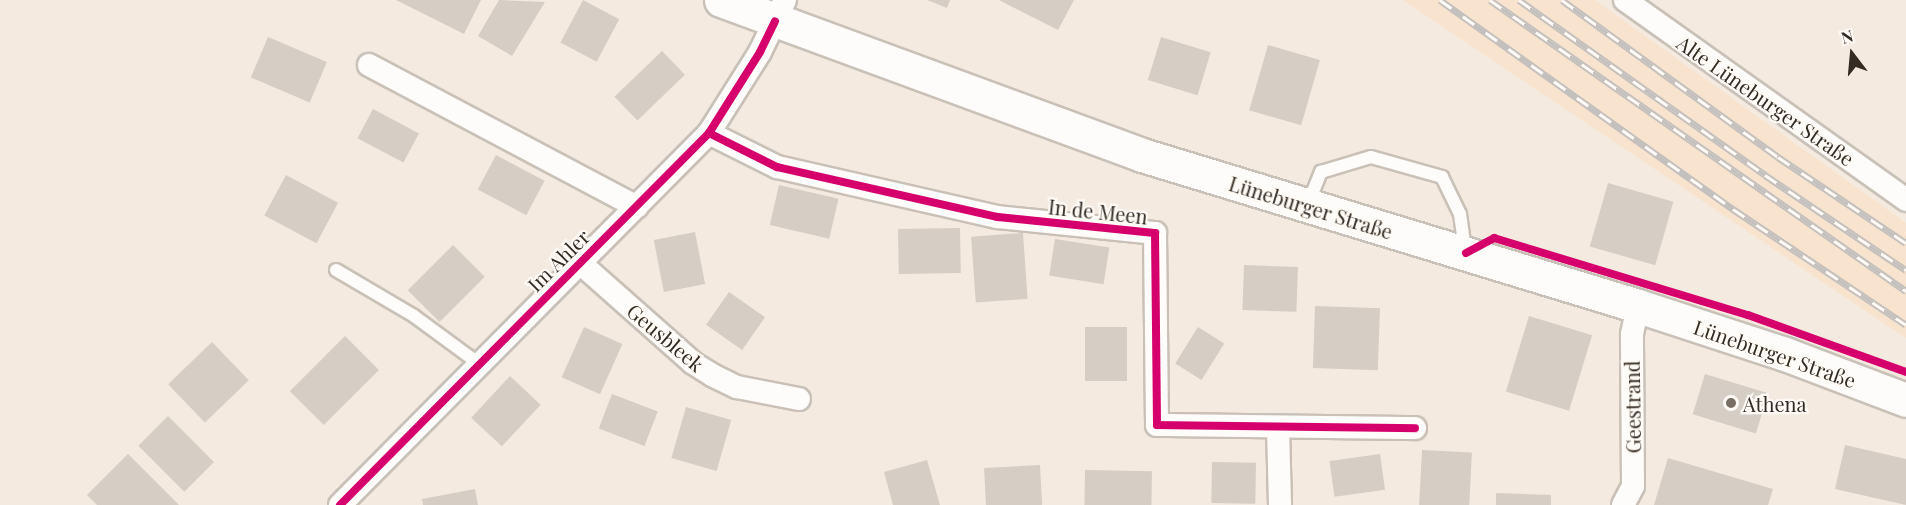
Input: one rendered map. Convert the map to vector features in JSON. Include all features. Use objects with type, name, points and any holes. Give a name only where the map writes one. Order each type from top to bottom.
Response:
[{"type":"main road","name":"Lüneburger Straße","points":[[721,0],[780,10],[1142,155],[1638,306],[1785,354],[1906,400]]},
{"type":"street","name":"Alte Lüneburger Straße","points":[[1625,0],[1906,200]]},
{"type":"street","name":"Im Ahler","points":[[340,505],[478,363],[709,133],[760,52],[780,10]]},
{"type":"street","points":[[369,65],[636,207]]},
{"type":"street","name":"In de Meen","points":[[709,133],[777,167],[997,217],[1155,232],[1157,425],[1415,428]]},
{"type":"street","name":"Geusbleek","points":[[579,262],[693,363],[712,375],[737,387],[799,399]]},
{"type":"street","name":"Geestrand","points":[[1623,505],[1633,486],[1632,334],[1638,306]]},
{"type":"street","points":[[1278,428],[1280,505]]},
{"type":"lane","points":[[1307,205],[1321,172],[1371,157],[1442,177],[1460,214],[1466,254]]},
{"type":"lane","points":[[336,270],[414,316],[478,363]]},
{"type":"shaded area","points":[[1403,0],[1595,0],[1906,223],[1906,338]]},
{"type":"building","points":[[396,0],[481,0],[464,34]]},
{"type":"building","points":[[499,0],[545,2],[512,56],[478,36]]},
{"type":"building","points":[[583,0],[619,19],[597,62],[560,42]]},
{"type":"building","points":[[927,0],[950,0],[947,8]]},
{"type":"building","points":[[999,0],[1074,0],[1058,30]]},
{"type":"building","points":[[268,37],[327,62],[310,103],[251,78]]},
{"type":"building","points":[[1161,37],[1211,52],[1198,95],[1148,80]]},
{"type":"building","points":[[1268,45],[1320,60],[1301,125],[1249,110]]},
{"type":"building","points":[[662,51],[685,75],[637,121],[615,97]]},
{"type":"building","points":[[373,109],[419,133],[403,163],[358,138]]},
{"type":"building","points":[[496,155],[545,181],[526,215],[478,189]]},
{"type":"building","points":[[286,175],[338,203],[316,243],[264,216]]},
{"type":"building","points":[[1608,183],[1673,202],[1655,265],[1590,246]]},
{"type":"building","points":[[779,185],[838,199],[829,239],[770,225]]},
{"type":"building","points":[[960,228],[961,273],[899,274],[898,229]]},
{"type":"building","points":[[695,232],[705,284],[664,292],[654,240]]},
{"type":"building","points":[[1023,233],[1028,299],[976,302],[971,237]]},
{"type":"building","points":[[1055,239],[1109,248],[1104,284],[1049,276]]},
{"type":"building","points":[[453,245],[485,277],[440,322],[408,290]]},
{"type":"building","points":[[1244,265],[1298,267],[1296,312],[1242,310]]},
{"type":"building","points":[[729,292],[765,317],[742,350],[706,325]]},
{"type":"building","points":[[1315,306],[1380,308],[1378,370],[1313,368]]},
{"type":"building","points":[[1529,316],[1592,335],[1569,411],[1506,392]]},
{"type":"building","points":[[584,327],[622,344],[600,394],[562,377]]},
{"type":"building","points":[[1085,327],[1127,327],[1127,381],[1085,381]]},
{"type":"building","points":[[1198,327],[1224,343],[1202,380],[1175,363]]},
{"type":"building","points":[[345,336],[379,370],[324,425],[290,391]]},
{"type":"building","points":[[212,342],[249,380],[205,422],[168,384]]},
{"type":"building","name":"Athena","points":[[1705,374],[1768,393],[1756,433],[1693,414]]},
{"type":"building","points":[[510,376],[541,405],[502,446],[471,418]]},
{"type":"building","points":[[612,394],[658,412],[644,446],[599,429]]},
{"type":"building","points":[[686,407],[731,420],[717,471],[671,458]]},
{"type":"building","points":[[168,416],[214,462],[184,492],[138,446]]},
{"type":"building","points":[[1845,445],[1906,459],[1906,505],[1835,489]]},
{"type":"building","points":[[1422,450],[1472,453],[1469,505],[1419,505]]},
{"type":"building","points":[[128,454],[179,505],[97,505],[87,495]]},
{"type":"building","points":[[1380,454],[1385,490],[1335,497],[1329,461]]},
{"type":"building","points":[[1668,458],[1773,489],[1768,505],[1654,505]]},
{"type":"building","points":[[927,460],[940,505],[893,505],[884,472]]},
{"type":"building","points":[[1212,462],[1256,463],[1255,504],[1211,503]]},
{"type":"building","points":[[1040,465],[1042,505],[986,505],[984,468]]},
{"type":"building","points":[[1085,470],[1152,471],[1151,505],[1084,505]]},
{"type":"building","points":[[475,489],[478,505],[423,505],[422,499]]},
{"type":"building","points":[[1496,493],[1551,495],[1551,505],[1496,505]]},
{"type":"railway","points":[[1440,0],[1733,209],[1906,325]]},
{"type":"railway","points":[[1490,0],[1906,291]]},
{"type":"railway","points":[[1519,0],[1765,175],[1906,270]]},
{"type":"railway","points":[[1562,0],[1778,157],[1906,243]]},
{"type":"cycle path","points":[[340,505],[709,133],[760,52],[775,21]]},
{"type":"cycle path","points":[[709,133],[777,167],[997,217],[1155,233],[1157,425],[1415,428]]},
{"type":"cycle path","points":[[1466,253],[1494,238],[1748,315],[1906,372]]},
{"type":"place","name":"Athena","points":[[1731,403]]}]
